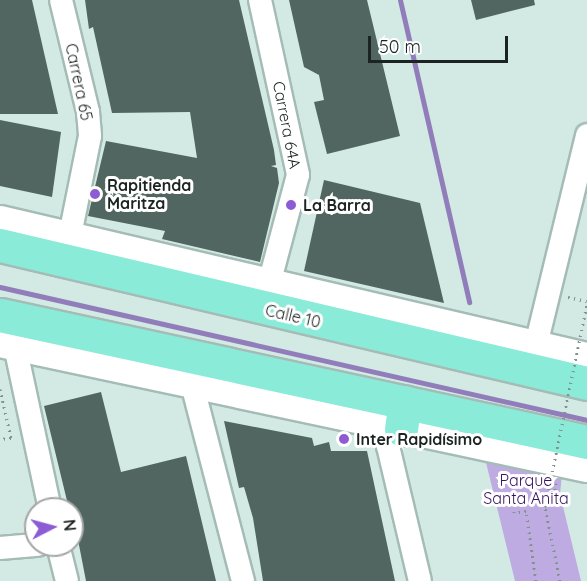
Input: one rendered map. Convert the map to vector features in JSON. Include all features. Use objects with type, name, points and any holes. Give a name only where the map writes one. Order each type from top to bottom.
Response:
[{"type":"main road","name":"Calle 10","points":[[11,235],[492,348],[587,383]]},
{"type":"main road","points":[[0,315],[398,419],[587,442]]},
{"type":"street","name":"Carrera 65","points":[[61,0],[88,112],[90,136],[70,235]]},
{"type":"street","name":"Carrera 64A","points":[[260,0],[298,175],[269,284]]},
{"type":"street","points":[[536,345],[587,135]]},
{"type":"street","name":"Calle 10","points":[[11,235],[70,235],[269,284],[492,348],[536,345],[587,357]]},
{"type":"street","points":[[47,497],[8,344],[398,419],[587,468]]},
{"type":"street","points":[[191,381],[243,581]]},
{"type":"street","points":[[398,419],[388,446],[420,581]]},
{"type":"street","points":[[0,548],[24,546]]},
{"type":"street","points":[[61,557],[67,581]]},
{"type":"path","points":[[561,581],[545,507],[587,302],[567,297]]},
{"type":"path","points":[[0,389],[11,438],[0,439]]},
{"type":"path","points":[[536,581],[526,511],[514,513],[514,504],[553,502],[556,483]]},
{"type":"green space","name":"Parque Santa Anita","points":[[482,446],[563,463],[560,494],[581,581],[515,581]]},
{"type":"building","points":[[0,0],[32,0],[58,114],[0,114]]},
{"type":"building","points":[[85,0],[239,0],[274,150],[276,165],[271,166],[277,168],[279,183],[260,262],[162,239],[165,231],[88,216],[106,141],[197,158],[190,112],[112,113],[93,27],[89,29]]},
{"type":"building","points":[[289,0],[367,0],[400,136],[327,154],[314,102],[324,100],[319,75],[304,67]]},
{"type":"building","points":[[471,0],[534,0],[535,5],[476,20]]},
{"type":"building","points":[[0,120],[61,132],[52,197],[0,186]]},
{"type":"building","points":[[324,180],[420,203],[444,303],[304,271]]},
{"type":"building","points":[[101,392],[121,472],[186,456],[216,581],[86,581],[81,557],[84,557],[84,497],[66,497],[44,406]]},
{"type":"building","points":[[224,421],[312,438],[314,446],[329,442],[331,451],[367,451],[395,581],[263,581],[253,518],[244,487],[239,488]]},
{"type":"waterway","points":[[400,0],[469,302]]},
{"type":"waterway","points":[[0,287],[587,420]]},
{"type":"place","name":"Rapitienda Maritza","points":[[95,194]]},
{"type":"place","name":"La Barra","points":[[291,205]]},
{"type":"place","name":"Inter Rapidísimo","points":[[344,439]]}]
